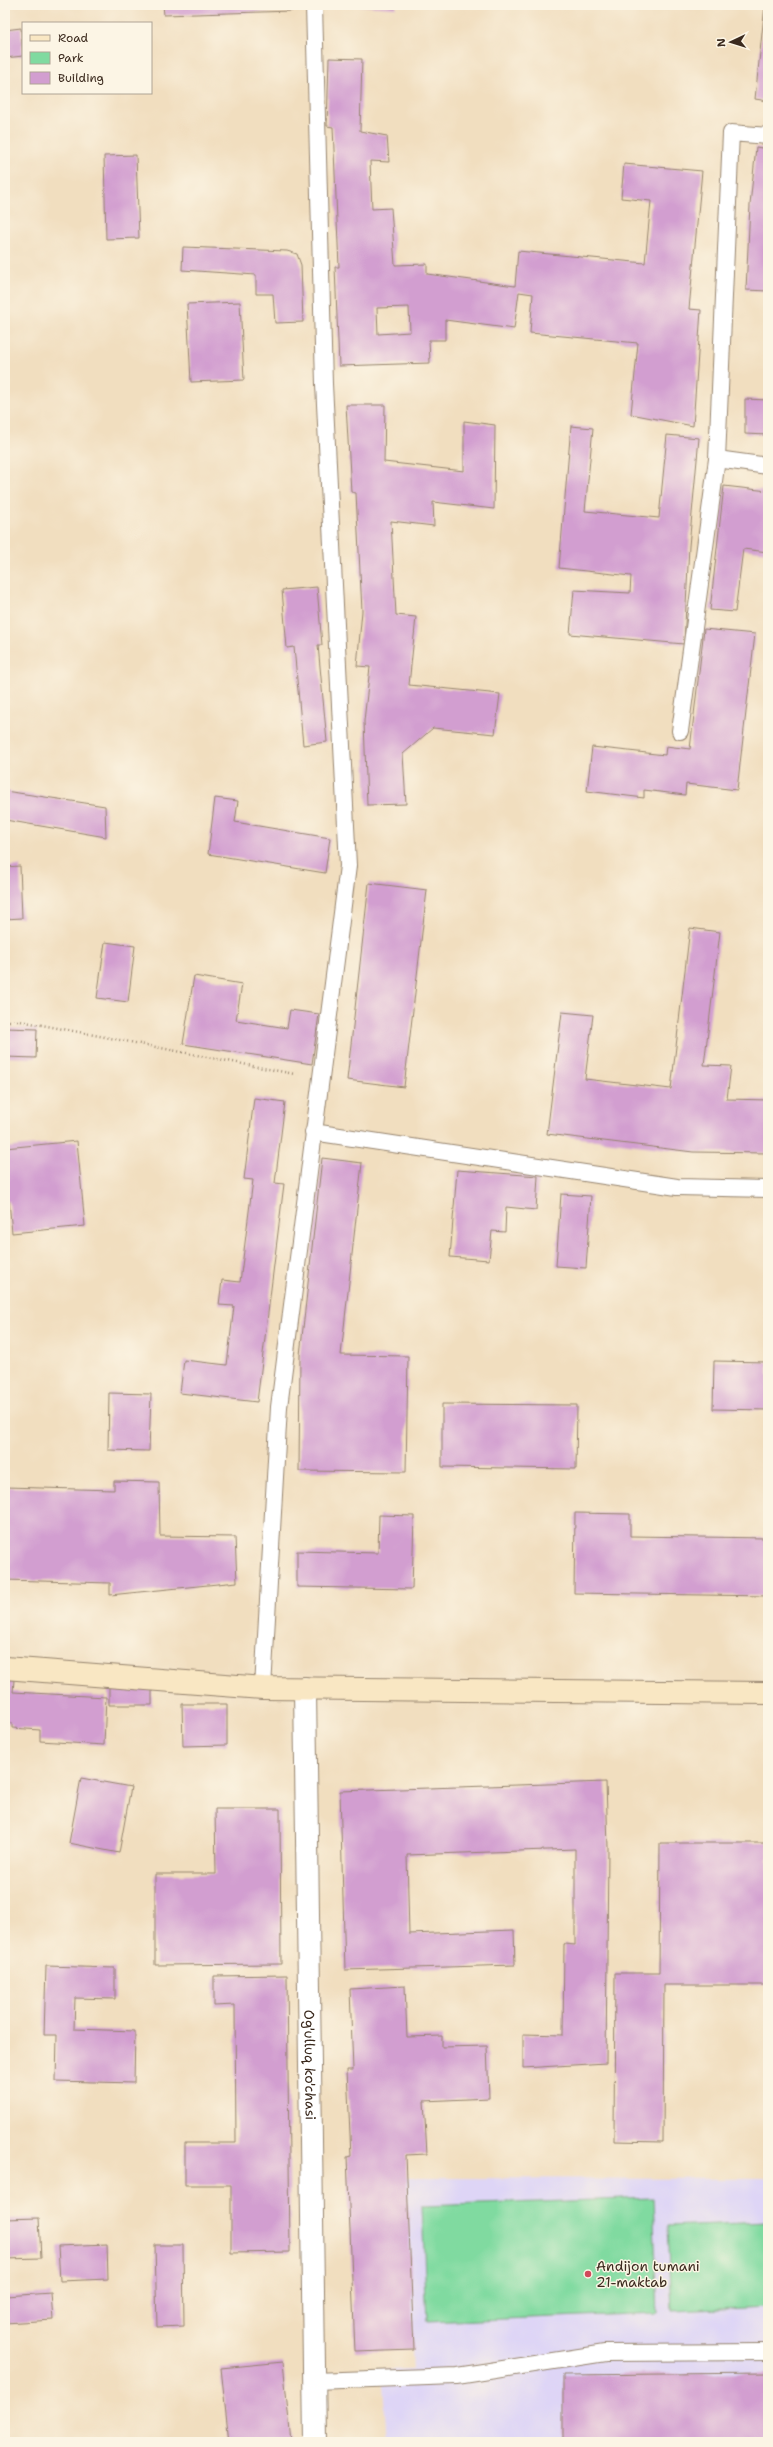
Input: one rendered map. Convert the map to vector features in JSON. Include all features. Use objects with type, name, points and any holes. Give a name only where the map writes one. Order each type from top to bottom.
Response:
[{"type":"main road","points":[[5,1668],[263,1688],[768,1692]]},
{"type":"street","name":"Og'ulluq ko'chasi","points":[[305,1688],[314,2442]]},
{"type":"lane","points":[[263,1688],[279,1407],[348,866],[324,384],[314,5]]},
{"type":"lane","points":[[680,731],[717,459],[731,133],[768,136]]},
{"type":"lane","points":[[717,459],[768,466]]},
{"type":"lane","points":[[313,1132],[678,1187],[768,1189]]},
{"type":"lane","points":[[314,2381],[457,2376],[605,2353],[768,2352]]},
{"type":"path","points":[[5,1021],[20,1021],[278,1069],[320,1082]]},
{"type":"shaded area","name":"Andijon tumani 21-maktab","points":[[405,2178],[768,2179],[768,2442],[387,2442],[382,2370],[413,2369]]},
{"type":"green space","points":[[653,2198],[658,2313],[427,2322],[422,2206]]},
{"type":"green space","points":[[768,2222],[768,2307],[672,2311],[668,2226]]},
{"type":"building","points":[[163,5],[292,5],[292,11],[164,15]]},
{"type":"building","points":[[350,5],[396,5],[396,8]]},
{"type":"building","points":[[765,5],[768,5],[768,101],[755,99]]},
{"type":"building","points":[[21,28],[22,56],[5,58],[5,30]]},
{"type":"building","points":[[329,58],[362,59],[360,131],[387,136],[389,162],[370,161],[372,209],[391,208],[395,265],[427,264],[427,274],[515,286],[518,251],[645,263],[651,201],[621,198],[624,164],[702,171],[689,309],[701,310],[693,426],[631,414],[638,343],[530,333],[533,294],[519,292],[514,329],[445,320],[445,340],[429,340],[430,363],[339,366],[335,267],[339,267],[333,127],[327,126]],"holes":[[[409,307],[410,332],[378,334],[377,308]]]},
{"type":"building","points":[[756,147],[768,149],[768,291],[746,290],[750,205]]},
{"type":"building","points":[[136,155],[139,238],[106,239],[104,156]]},
{"type":"building","points":[[183,247],[287,251],[297,254],[301,265],[303,322],[275,323],[273,294],[256,294],[256,275],[182,270]]},
{"type":"building","points":[[240,302],[244,380],[191,382],[187,304]]},
{"type":"building","points":[[745,399],[768,400],[768,435],[745,434]]},
{"type":"building","points":[[346,405],[385,405],[384,462],[464,471],[464,421],[495,425],[494,509],[433,502],[434,526],[391,521],[396,615],[416,617],[409,685],[500,694],[495,734],[433,728],[403,754],[406,804],[367,805],[364,721],[370,667],[357,666],[362,611],[356,493],[351,492]]},
{"type":"building","points":[[571,426],[593,428],[585,511],[659,518],[667,435],[699,438],[689,546],[684,644],[570,634],[574,590],[630,593],[631,576],[559,568]]},
{"type":"building","points":[[724,486],[768,491],[768,552],[743,549],[735,612],[710,610]]},
{"type":"building","points":[[317,587],[322,645],[318,645],[327,742],[303,745],[294,647],[287,648],[282,590]]},
{"type":"building","points":[[704,629],[755,634],[737,790],[686,784],[685,795],[644,790],[644,798],[587,791],[592,747],[665,755],[666,746],[690,749]]},
{"type":"building","points":[[5,791],[105,806],[106,837],[5,820]]},
{"type":"building","points":[[215,798],[238,801],[235,822],[330,838],[325,873],[208,854]]},
{"type":"building","points":[[20,866],[22,918],[5,919],[5,867]]},
{"type":"building","points":[[369,883],[427,890],[404,1087],[347,1080]]},
{"type":"building","points":[[690,928],[720,932],[704,1065],[731,1066],[727,1099],[768,1100],[768,1153],[693,1152],[547,1134],[562,1012],[593,1015],[585,1079],[671,1089]]},
{"type":"building","points":[[105,942],[135,946],[128,1002],[97,998]]},
{"type":"building","points":[[194,976],[242,984],[236,1020],[287,1028],[290,1010],[319,1014],[312,1064],[183,1044]]},
{"type":"building","points":[[5,1028],[37,1029],[36,1058],[5,1057]]},
{"type":"building","points":[[254,1098],[285,1102],[275,1183],[284,1184],[257,1402],[180,1393],[184,1360],[227,1365],[234,1306],[219,1305],[222,1280],[240,1282],[253,1180],[244,1179]]},
{"type":"building","points":[[77,1141],[85,1226],[12,1233],[9,1201],[5,1202],[5,1148]]},
{"type":"building","points":[[322,1158],[362,1163],[341,1355],[408,1356],[406,1472],[299,1471],[300,1355]]},
{"type":"building","points":[[457,1170],[538,1176],[536,1210],[506,1207],[505,1232],[492,1231],[489,1260],[450,1257]]},
{"type":"building","points":[[561,1194],[591,1196],[586,1268],[556,1266]]},
{"type":"building","points":[[714,1361],[768,1362],[768,1410],[713,1409]]},
{"type":"building","points":[[109,1393],[151,1394],[149,1451],[108,1450]]},
{"type":"building","points":[[442,1404],[577,1405],[576,1469],[442,1467]]},
{"type":"building","points":[[114,1481],[159,1482],[160,1536],[235,1537],[237,1582],[110,1595],[110,1583],[5,1580],[5,1487],[114,1490]]},
{"type":"building","points":[[575,1513],[630,1514],[630,1536],[768,1538],[768,1596],[574,1593]]},
{"type":"building","points":[[379,1515],[414,1516],[412,1589],[297,1587],[297,1551],[378,1553]]},
{"type":"building","points":[[5,1679],[14,1680],[13,1692],[106,1697],[104,1745],[40,1741],[40,1730],[12,1728],[12,1723],[5,1723]]},
{"type":"building","points":[[109,1686],[152,1686],[152,1705],[109,1705]]},
{"type":"building","points":[[182,1704],[227,1704],[227,1745],[183,1746]]},
{"type":"building","points":[[81,1778],[131,1787],[119,1853],[69,1843]]},
{"type":"building","points":[[606,1782],[608,1848],[606,2063],[523,2068],[523,2034],[563,2035],[564,1944],[575,1945],[575,1849],[407,1855],[409,1934],[514,1930],[515,1965],[345,1970],[340,1791]]},
{"type":"building","points":[[215,1809],[280,1809],[281,1964],[155,1965],[155,1874],[216,1874]]},
{"type":"building","points":[[660,1843],[768,1843],[768,1985],[664,1985],[663,2142],[614,2141],[615,1973],[659,1973]]},
{"type":"building","points":[[46,1966],[115,1968],[115,1999],[75,1998],[74,2029],[135,2031],[134,2083],[56,2081],[57,2035],[44,2035]]},
{"type":"building","points":[[287,1975],[290,2252],[231,2253],[231,2185],[185,2185],[185,2143],[236,2143],[235,2005],[214,2006],[214,1976]]},
{"type":"building","points":[[405,1986],[407,2037],[442,2036],[442,2047],[487,2046],[489,2098],[424,2101],[427,2154],[406,2155],[414,2350],[355,2352],[347,2157],[351,2156],[347,2070],[353,2070],[350,1989]]},
{"type":"building","points":[[39,2218],[41,2258],[5,2259],[5,2219]]},
{"type":"building","points":[[107,2244],[108,2279],[60,2281],[58,2246]]},
{"type":"building","points":[[155,2245],[183,2245],[184,2326],[157,2327]]},
{"type":"building","points":[[51,2293],[53,2320],[5,2323],[5,2296]]},
{"type":"building","points":[[283,2362],[291,2442],[229,2442],[221,2368]]},
{"type":"building","points":[[768,2373],[768,2442],[563,2442],[563,2375]]},
{"type":"place","name":"Andijon tumani 21-maktab","points":[[588,2274]]}]
